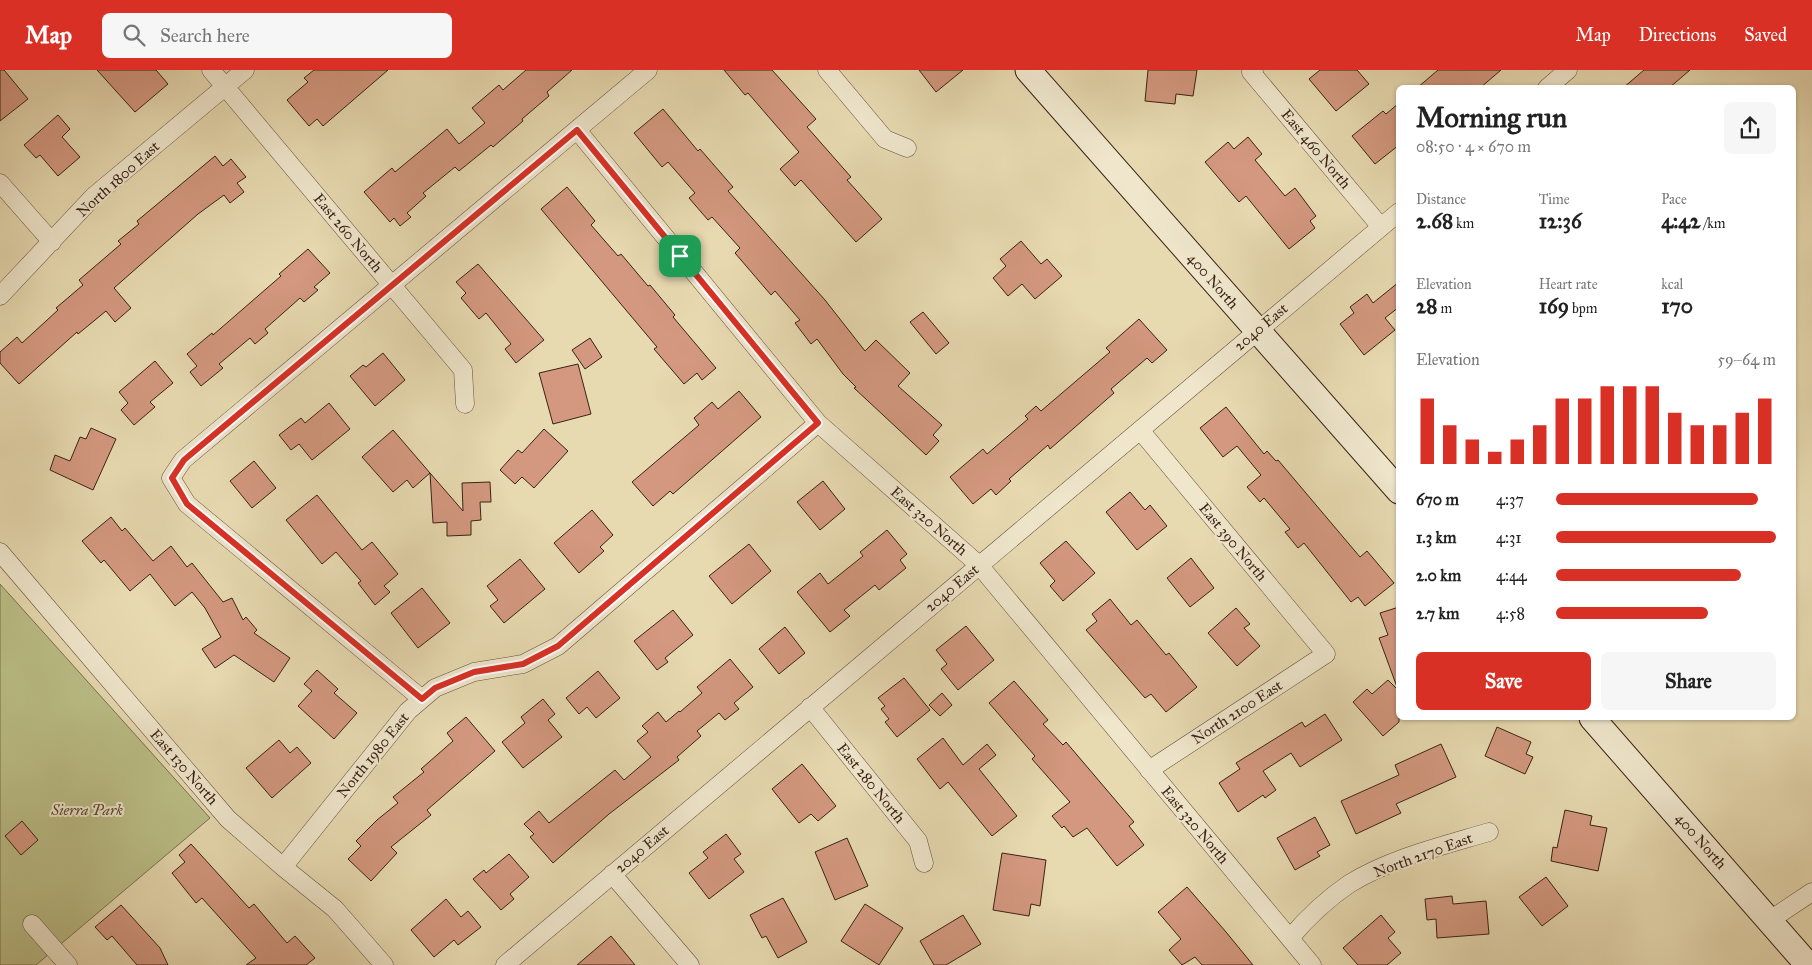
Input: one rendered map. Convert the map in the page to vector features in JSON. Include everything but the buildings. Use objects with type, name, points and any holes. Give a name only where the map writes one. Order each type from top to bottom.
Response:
[{"type":"main road","name":"400 North","points":[[1028,70],[1396,488]]},
{"type":"main road","name":"400 North","points":[[1594,720],[1808,965]]},
{"type":"street","name":"East 260 North","points":[[211,70],[463,370],[465,404]]},
{"type":"street","name":"North 1800 East","points":[[0,296],[94,196],[245,70]]},
{"type":"street","points":[[422,699],[187,504],[172,478],[184,460],[648,70]]},
{"type":"street","points":[[827,70],[885,139],[907,148]]},
{"type":"street","points":[[1550,85],[1568,70]]},
{"type":"street","name":"East 460 North","points":[[1253,71],[1381,227]]},
{"type":"street","name":"East 320 North","points":[[577,130],[818,423],[979,565],[1312,965]]},
{"type":"street","points":[[0,183],[52,242]]},
{"type":"street","name":"2040 East","points":[[505,965],[1396,214]]},
{"type":"street","name":"North 1980 East","points":[[283,867],[408,711],[435,688],[474,672],[523,664],[558,646],[818,423]]},
{"type":"street","name":"East 390 North","points":[[1140,430],[1326,654]]},
{"type":"street","name":"East 130 North","points":[[0,552],[228,818],[283,867],[335,909],[384,965]]},
{"type":"street","name":"North 2100 East","points":[[1149,770],[1326,654]]},
{"type":"street","name":"East 280 North","points":[[810,707],[918,841],[924,863]]},
{"type":"street","name":"North 2170 East","points":[[1290,938],[1310,916],[1349,884],[1385,866],[1489,832]]},
{"type":"street","points":[[612,874],[690,965]]},
{"type":"street","points":[[1770,920],[1812,892]]},
{"type":"street","points":[[32,924],[68,965]]},
{"type":"green space","name":"Sierra Park","points":[[0,584],[210,818],[36,965],[0,965]]},
{"type":"route","points":[[577,130],[680,256],[818,423],[558,646],[523,664],[474,672],[435,688],[422,699],[187,504],[172,478],[184,460],[577,130]]}]
